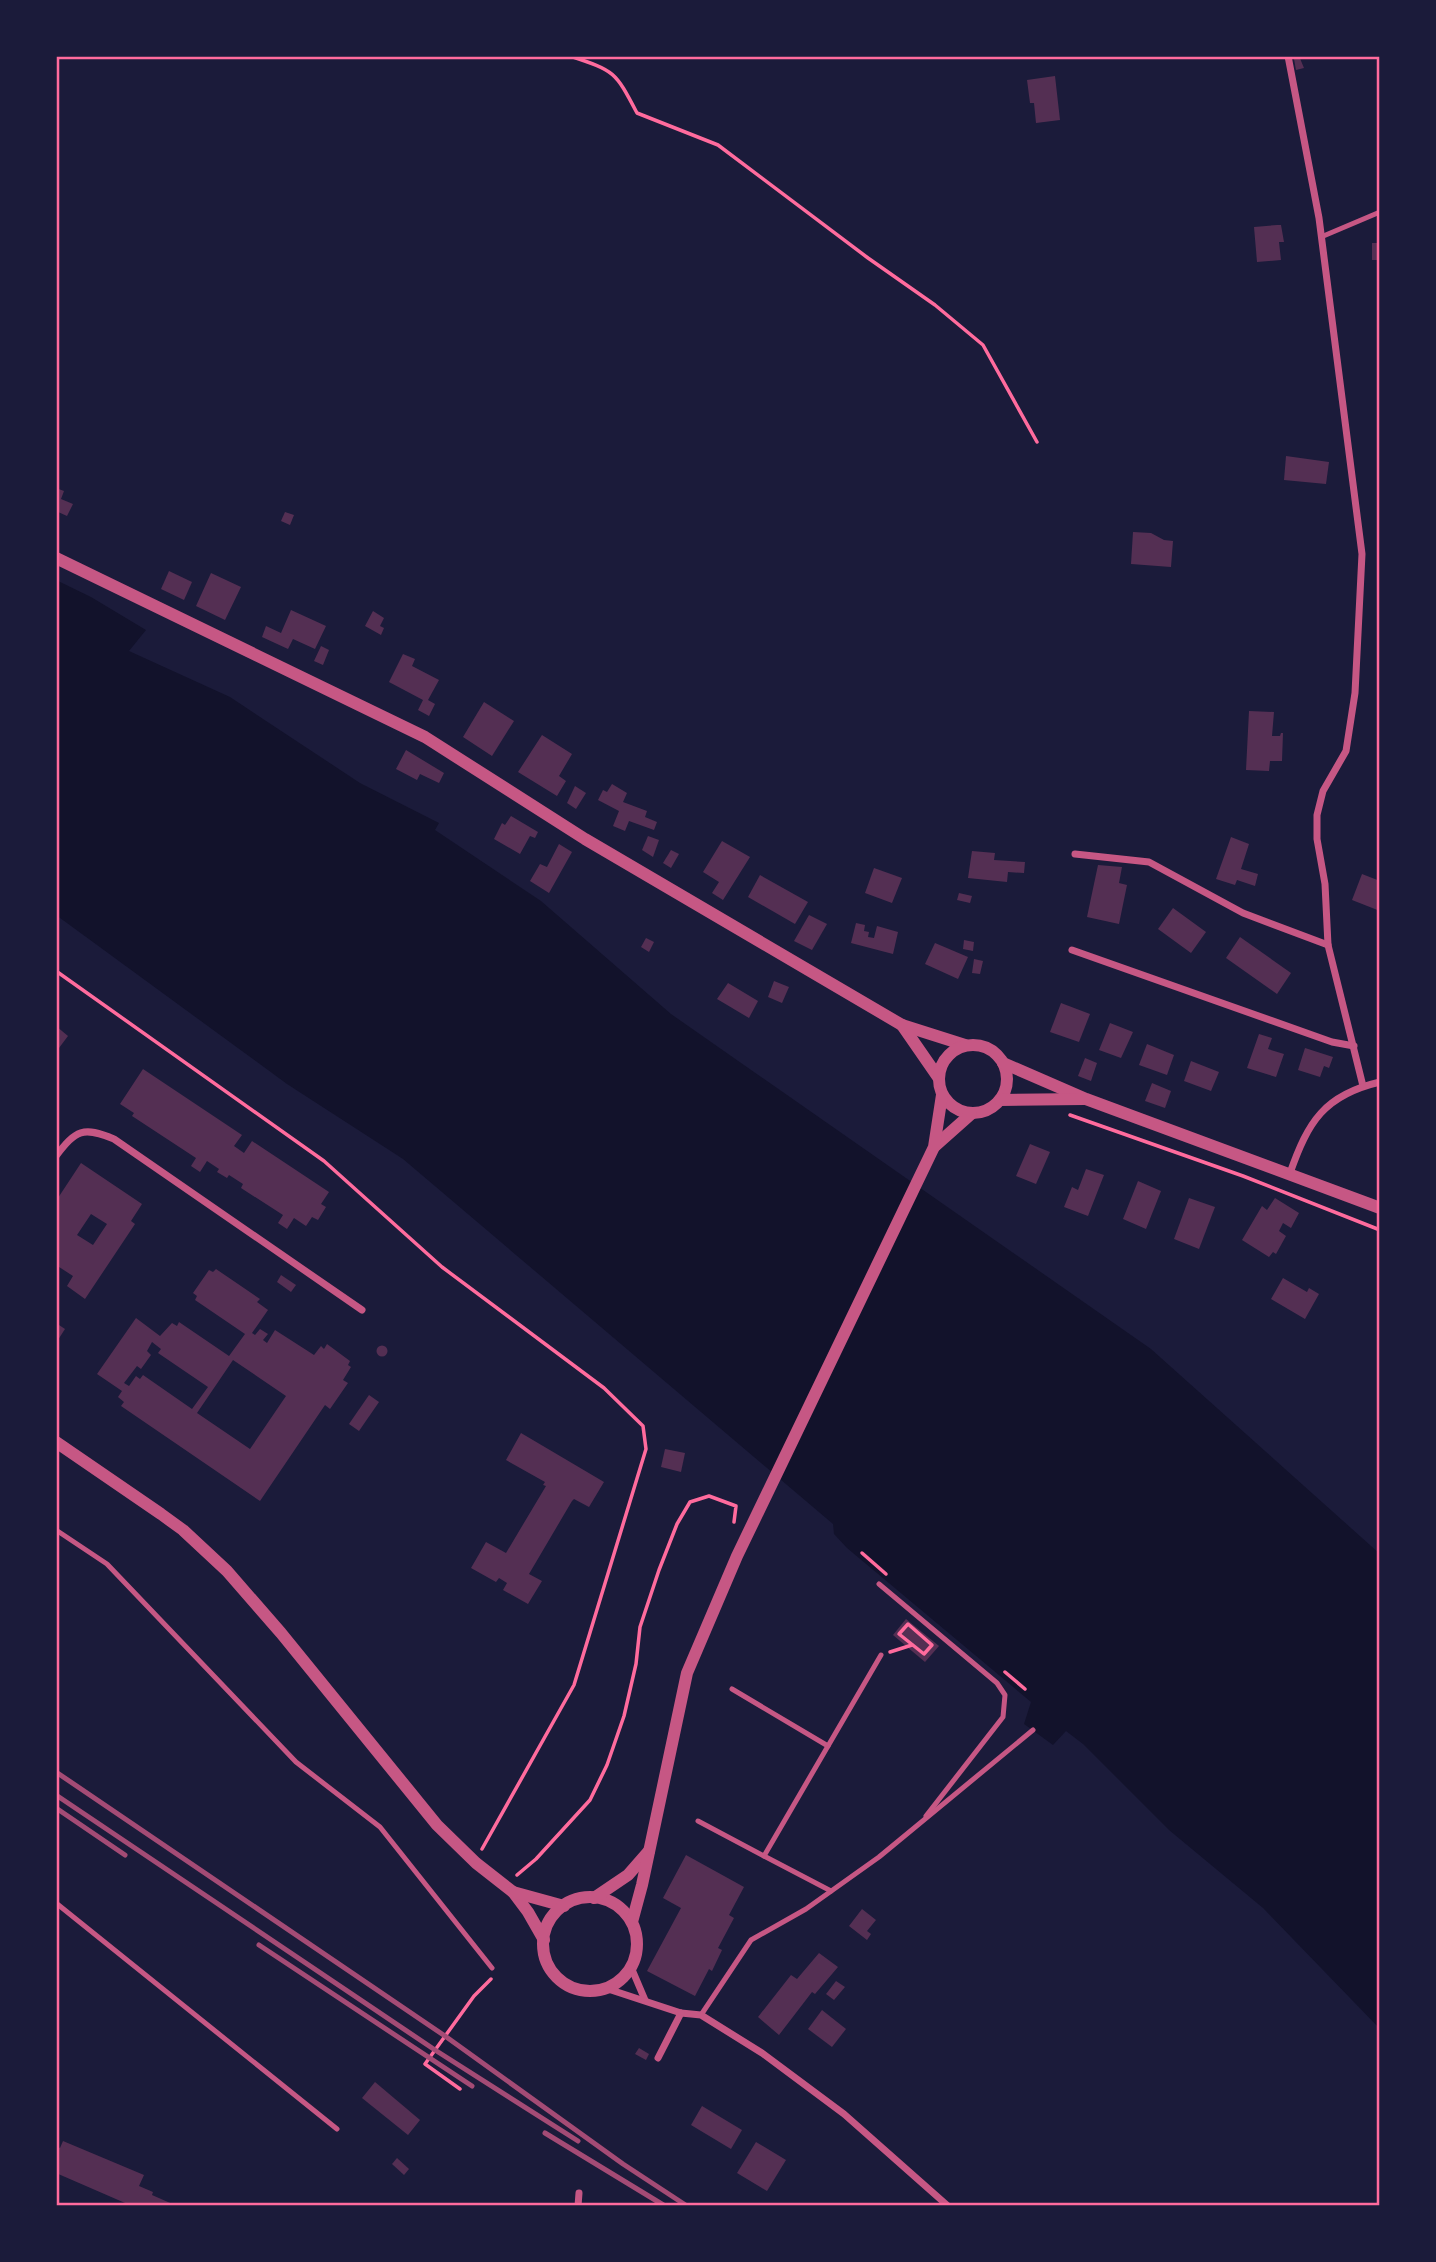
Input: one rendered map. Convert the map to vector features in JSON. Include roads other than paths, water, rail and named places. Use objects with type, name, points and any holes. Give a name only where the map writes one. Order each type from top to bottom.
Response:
[{"type":"street","points":[[1288,56],[1321,237],[1362,554],[1355,693],[1346,751],[1323,791],[1317,815],[1317,839],[1325,884],[1328,945],[1363,1086]]},
{"type":"street","points":[[56,558],[425,737],[585,839],[902,1025],[965,1045],[983,1046],[991,1050],[1003,1063],[1086,1099],[1380,1208]]},
{"type":"street","points":[[1075,854],[1149,862],[1243,913],[1328,945]]},
{"type":"street","points":[[1072,950],[1332,1042],[1354,1046]]},
{"type":"street","points":[[632,1922],[687,1673],[751,1527],[934,1147],[942,1095],[938,1077],[902,1025]]},
{"type":"street","points":[[938,1077],[940,1066],[946,1057],[965,1045]]},
{"type":"street","points":[[1000,1100],[1007,1082],[1003,1063]]},
{"type":"street","points":[[1290,1173],[1314,1118],[1343,1094],[1380,1082]]},
{"type":"street","points":[[942,1095],[949,1105],[971,1114],[982,1112],[1000,1100],[1086,1099]]},
{"type":"street","points":[[934,1147],[971,1114]]},
{"type":"street","points":[[56,1156],[74,1134],[85,1131],[114,1139],[362,1310]]},
{"type":"street","points":[[56,1442],[172,1522],[227,1571],[281,1633],[430,1817],[476,1863],[513,1892],[544,1940]]},
{"type":"street","points":[[594,1898],[628,1875],[649,1850]]},
{"type":"street","points":[[513,1892],[564,1906]]},
{"type":"street","points":[[584,1898],[594,1898],[611,1902],[632,1922],[637,1937],[636,1953],[631,1967],[621,1979],[595,1991],[580,1990],[566,1985],[555,1976],[547,1963],[544,1934],[564,1906],[584,1898]]},
{"type":"street","points":[[631,1967],[646,2001]]},
{"type":"street","points":[[606,1988],[681,2013],[701,2015],[762,2053],[844,2114],[948,2206]]},
{"type":"street","points":[[658,2059],[681,2013]]},
{"type":"street","points":[[578,2206],[579,2193]]},
{"type":"lane","points":[[1321,237],[1380,212]]},
{"type":"lane","points":[[56,1530],[107,1564],[296,1762],[380,1827],[492,1968]]},
{"type":"lane","points":[[880,1584],[997,1683],[1005,1695],[1003,1717],[918,1826]]},
{"type":"lane","points":[[764,1856],[881,1655]]},
{"type":"lane","points":[[732,1689],[828,1746]]},
{"type":"lane","points":[[701,2015],[751,1940],[806,1909],[831,1891],[918,1826],[1033,1730]]},
{"type":"lane","points":[[698,1821],[831,1891]]},
{"type":"lane","points":[[56,1903],[337,2129]]},
{"type":"railway","points":[[56,1772],[445,2036],[623,2164],[687,2206]]},
{"type":"railway","points":[[56,1795],[435,2050],[578,2141]]},
{"type":"railway","points":[[56,1808],[125,1855]]},
{"type":"railway","points":[[259,1945],[472,2086]]},
{"type":"railway","points":[[545,2133],[665,2206]]}]
